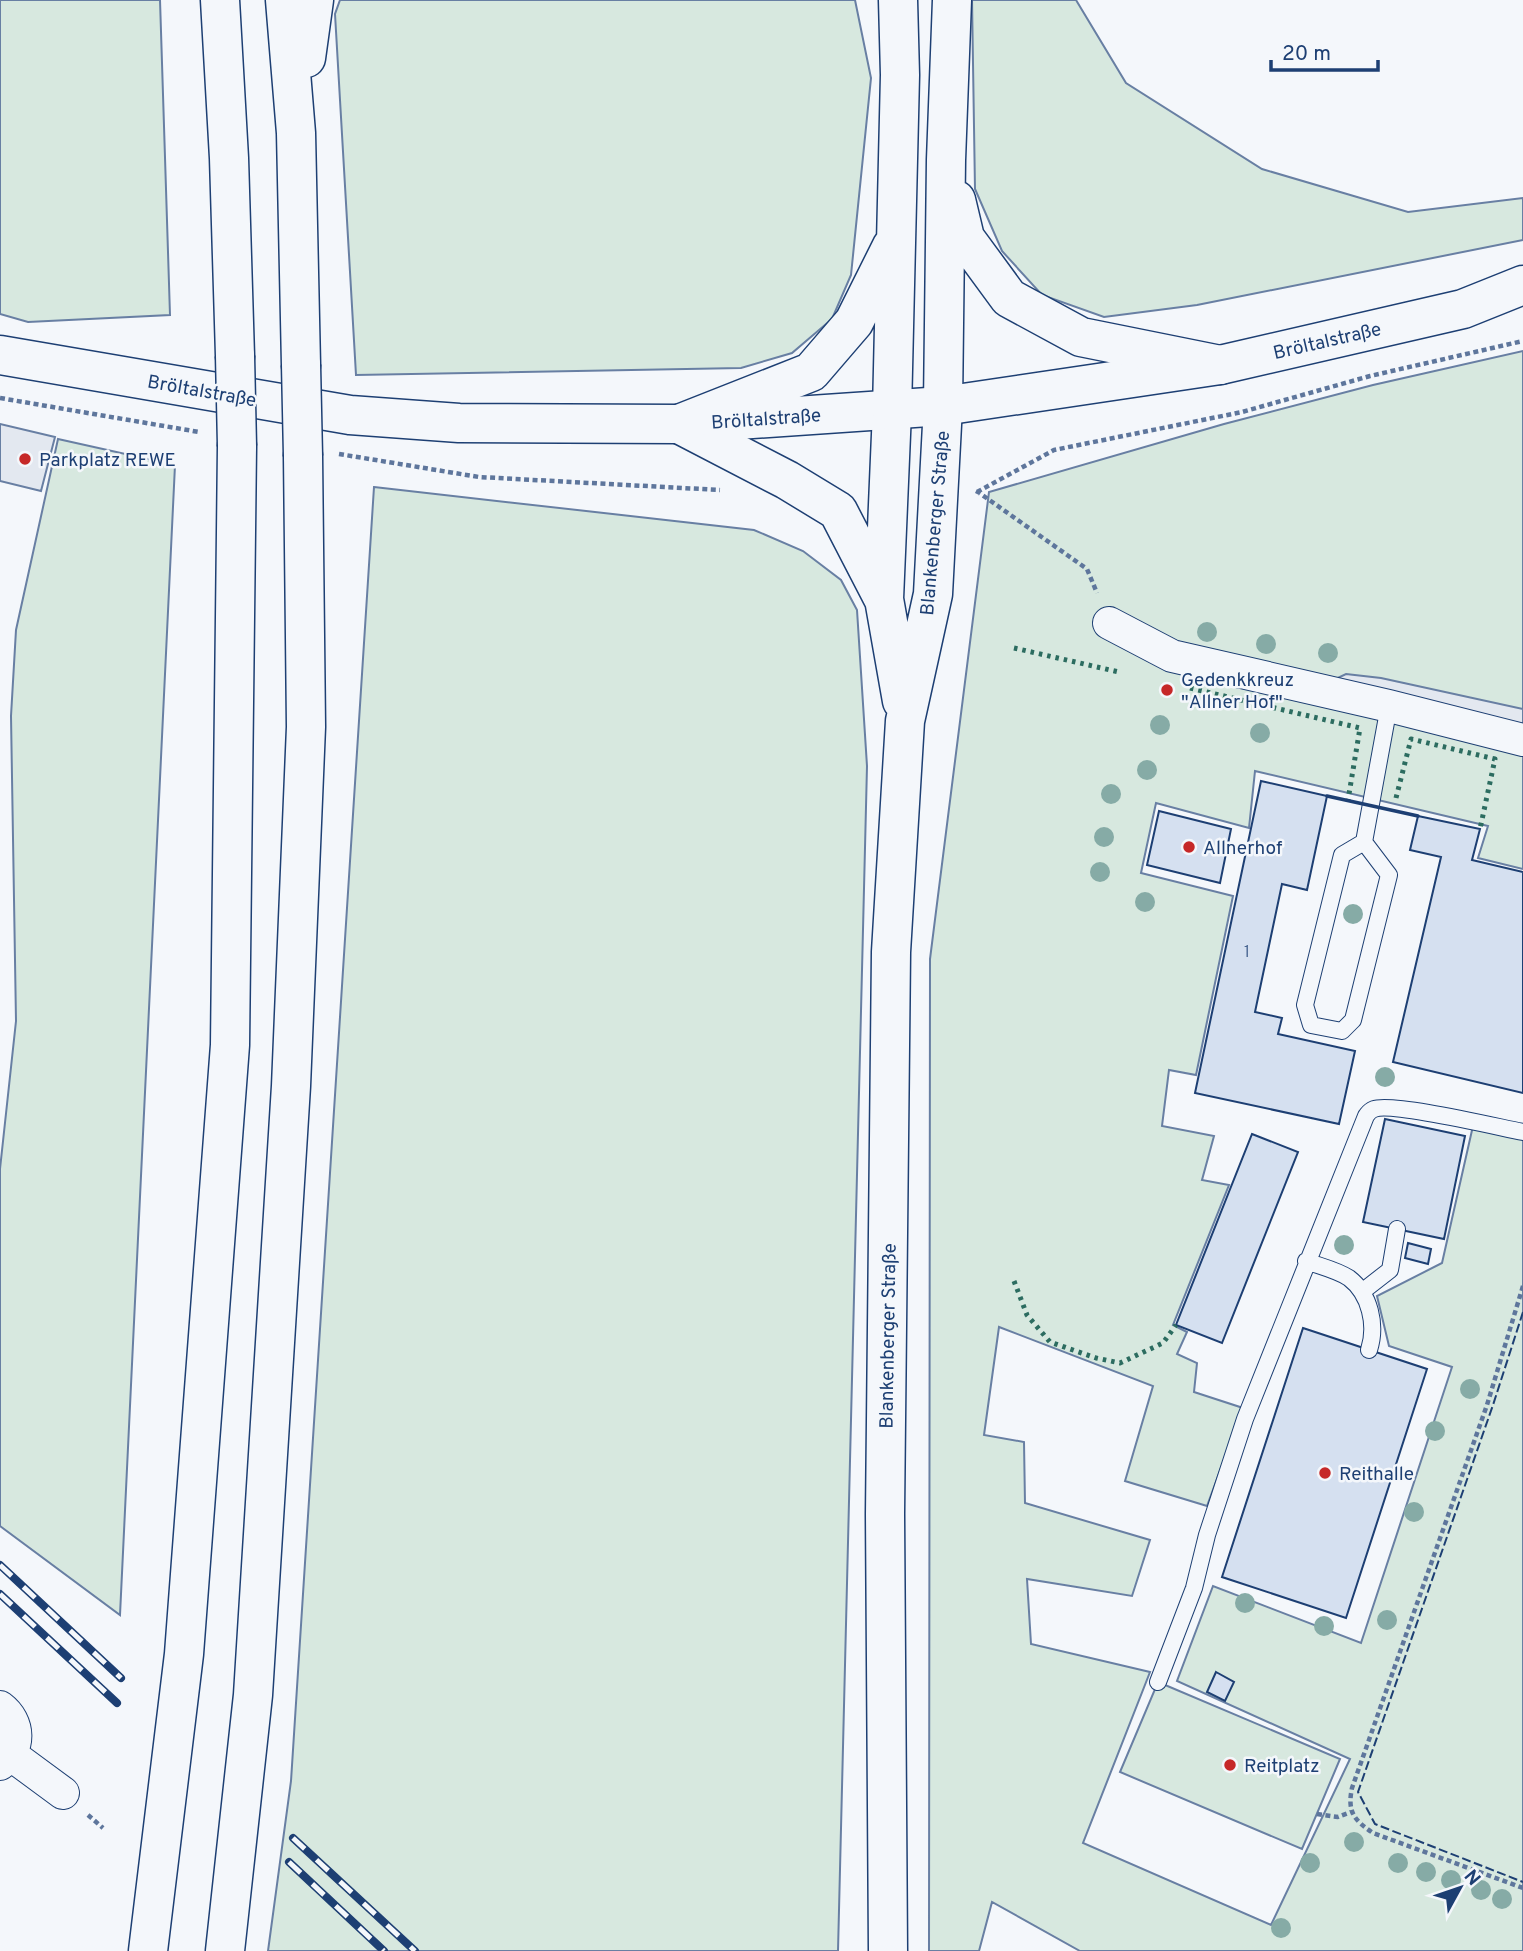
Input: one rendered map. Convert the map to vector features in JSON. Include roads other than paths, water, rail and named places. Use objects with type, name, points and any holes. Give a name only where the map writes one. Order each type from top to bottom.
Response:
[{"type":"main road","points":[[148,1951],[184,1654],[230,1045],[237,446],[229,159],[220,0]]},
{"type":"main road","points":[[225,1951],[253,1695],[291,1086],[306,727],[296,133],[285,0]]},
{"type":"main road","points":[[296,133],[314,0]]},
{"type":"main road","name":"Blankenberger Straße","points":[[898,0],[900,75],[892,411],[884,599],[905,721]]},
{"type":"main road","points":[[952,0],[946,160],[965,238],[1009,298],[1082,337],[1220,365]]},
{"type":"main road","name":"Blankenberger Straße","points":[[888,1951],[885,1501],[891,952],[905,721],[933,594],[943,406],[946,160]]},
{"type":"main road","points":[[679,424],[811,372],[854,322],[896,238]]},
{"type":"main road","name":"Bröltalstraße","points":[[0,355],[351,415],[459,423],[679,424],[943,406],[1220,365],[1463,309],[1523,285]]},
{"type":"main road","points":[[679,424],[787,480],[838,511],[884,599]]},
{"type":"street","points":[[1463,309],[1523,305]]},
{"type":"street","points":[[1109,624],[1172,656],[1523,740]]},
{"type":"street","points":[[0,1707],[13,1721],[16,1732],[15,1743],[5,1759],[63,1793]]},
{"type":"lane","points":[[1364,842],[1342,855],[1305,1006],[1311,1025],[1342,1031],[1353,1020],[1389,875],[1364,842],[1389,706]]},
{"type":"lane","points":[[1158,1682],[1194,1588],[1207,1535],[1245,1419],[1306,1261],[1369,1111],[1382,1108],[1422,1112],[1523,1132]]},
{"type":"lane","points":[[1363,1291],[1390,1270],[1397,1229]]},
{"type":"lane","points":[[1306,1261],[1347,1276],[1363,1291],[1374,1335],[1368,1350]]},
{"type":"railway","points":[[0,1565],[121,1678]]},
{"type":"railway","points":[[0,1594],[117,1703]]},
{"type":"railway","points":[[293,1838],[415,1951]]},
{"type":"railway","points":[[289,1862],[384,1951]]},
{"type":"place","name":"Parkplatz REWE","points":[[25,459]]},
{"type":"place","name":"Gedenkkreuz \"Allner Hof\"","points":[[1167,690]]},
{"type":"place","name":"Allnerhof","points":[[1189,847]]},
{"type":"place","name":"Reithalle","points":[[1325,1473]]},
{"type":"place","name":"Reitplatz","points":[[1230,1765]]}]
